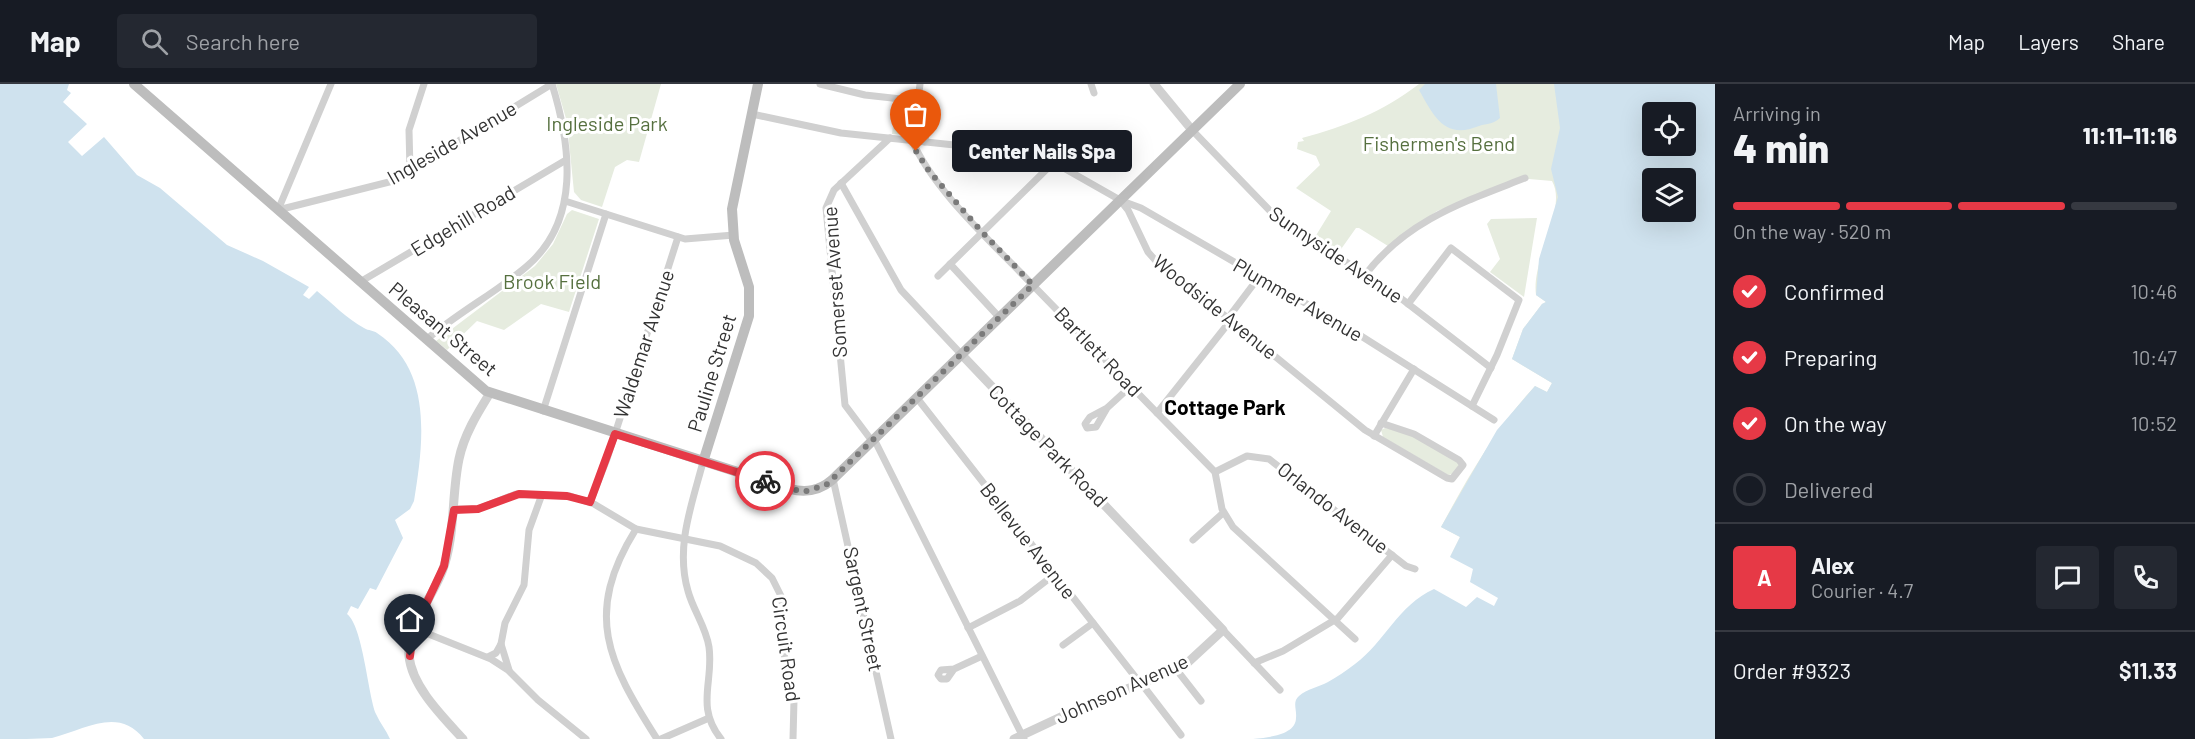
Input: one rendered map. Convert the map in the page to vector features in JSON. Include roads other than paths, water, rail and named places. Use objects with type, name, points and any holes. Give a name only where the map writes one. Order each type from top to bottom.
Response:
[{"type":"main road","name":"Pauline Street","points":[[703,462],[749,316],[748,284],[734,235],[734,196],[758,84]]},
{"type":"main road","name":"Pleasant Street","points":[[141,86],[278,210],[490,393],[801,492],[820,488],[833,479],[1240,84]]},
{"type":"street","points":[[278,210],[332,84]]},
{"type":"street","points":[[410,171],[409,130],[424,84]]},
{"type":"street","points":[[426,340],[531,262],[551,238],[565,201],[566,160],[561,116],[552,84]]},
{"type":"street","name":"Ingleside Avenue","points":[[278,210],[385,184],[552,84]]},
{"type":"street","points":[[820,84],[860,94],[928,102],[925,142]]},
{"type":"street","points":[[918,101],[920,84]]},
{"type":"street","points":[[1091,84],[1094,93]]},
{"type":"street","points":[[1154,84],[1192,130]]},
{"type":"street","points":[[752,114],[826,131],[1039,154],[1120,200]]},
{"type":"street","name":"Sunnyside Avenue","points":[[1192,130],[1275,216],[1408,304],[1491,368]]},
{"type":"street","name":"Somerset Avenue","points":[[890,138],[828,198],[826,211],[845,405],[873,440],[968,627],[1020,738]]},
{"type":"street","name":"Bartlett Road","points":[[912,140],[919,157],[929,171],[982,232],[1215,472]]},
{"type":"street","name":"Edgehill Road","points":[[360,282],[566,160]]},
{"type":"street","points":[[938,276],[1054,162]]},
{"type":"street","points":[[1365,275],[1386,249],[1436,213],[1525,178]]},
{"type":"street","name":"Cottage Park Road","points":[[841,183],[901,290],[1280,690]]},
{"type":"street","name":"Plummer Avenue","points":[[1120,200],[1141,208],[1350,329],[1494,420]]},
{"type":"street","name":"Woodside Avenue","points":[[1120,200],[1157,264],[1230,319],[1374,436],[1447,478],[1452,479],[1461,471],[1463,465],[1459,460],[1414,434],[1381,423]]},
{"type":"street","points":[[565,201],[689,240],[734,235]]},
{"type":"street","points":[[543,411],[606,214]]},
{"type":"street","name":"Waldemar Avenue","points":[[590,502],[615,434],[678,237]]},
{"type":"street","points":[[1408,304],[1451,248],[1519,300],[1491,368],[1472,406]]},
{"type":"street","points":[[950,264],[999,317]]},
{"type":"street","points":[[1157,413],[1230,319],[1259,277]]},
{"type":"street","points":[[1374,436],[1414,369]]},
{"type":"street","points":[[1107,408],[1131,386]]},
{"type":"street","points":[[463,739],[415,677],[409,649],[414,628],[444,566],[461,450],[473,422],[490,393]]},
{"type":"street","name":"Bellevue Avenue","points":[[916,398],[1181,735]]},
{"type":"street","name":"Orlando Avenue","points":[[1215,472],[1247,456],[1269,459],[1407,567],[1415,569]]},
{"type":"street","points":[[703,462],[684,538],[686,583],[708,644],[706,701],[709,718],[721,739]]},
{"type":"street","points":[[1215,472],[1223,513],[1236,530],[1354,639]]},
{"type":"street","name":"Sargent Street","points":[[833,479],[891,739]]},
{"type":"street","name":"Circuit Road","points":[[454,510],[478,509],[516,494],[541,497],[567,496],[590,502],[636,529],[720,546],[743,555],[763,569],[777,586],[783,607],[782,645],[794,695],[793,739]]},
{"type":"street","points":[[488,657],[496,653],[501,644],[505,623],[525,580],[529,530],[541,497]]},
{"type":"street","points":[[1193,540],[1223,513]]},
{"type":"street","points":[[636,529],[612,575],[606,604],[606,629],[610,650],[623,681],[659,739],[709,718]]},
{"type":"street","points":[[1254,663],[1283,651],[1334,620],[1392,555]]},
{"type":"street","points":[[968,627],[1020,601],[1055,574]]},
{"type":"street","points":[[391,619],[488,657],[510,672],[538,700],[586,739]]},
{"type":"street","points":[[1063,645],[1093,622]]},
{"type":"street","name":"Johnson Avenue","points":[[1020,738],[1188,663],[1222,630]]},
{"type":"street","points":[[501,644],[510,672]]},
{"type":"street","points":[[954,669],[982,656]]},
{"type":"street","points":[[1176,669],[1201,701]]},
{"type":"water","points":[[0,84],[69,84],[67,90],[71,93],[63,102],[87,124],[68,142],[82,156],[104,137],[137,175],[160,188],[227,245],[263,261],[309,287],[303,295],[309,299],[317,291],[352,320],[377,333],[395,349],[408,367],[416,388],[420,410],[420,456],[414,501],[410,509],[395,520],[403,538],[376,590],[370,588],[358,609],[351,606],[347,614],[353,621],[357,632],[376,714],[390,739],[144,739],[134,729],[112,722],[89,726],[52,738],[0,739]]},
{"type":"water","points":[[1425,84],[1496,84],[1500,118],[1492,123],[1467,130],[1449,128],[1435,117],[1419,90]]},
{"type":"water","points":[[1554,84],[1715,84],[1715,739],[1251,739],[1278,735],[1291,729],[1295,724],[1295,703],[1299,696],[1331,680],[1355,664],[1366,655],[1411,604],[1434,589],[1466,607],[1477,597],[1494,606],[1498,598],[1470,582],[1473,569],[1450,557],[1460,537],[1441,527],[1497,430],[1535,386],[1547,392],[1552,383],[1512,359],[1523,329],[1546,302],[1536,295],[1539,259],[1558,197],[1551,169],[1560,128]]},
{"type":"place","name":"Center Nails Spa","points":[[916,151]]},
{"type":"district","name":"Cottage Park","points":[[1225,408]]},
{"type":"park label","name":"Ingleside Park","points":[[607,124]]},
{"type":"park label","name":"Fishermen's Bend","points":[[1439,144]]},
{"type":"park label","name":"Brook Field","points":[[552,282]]}]
